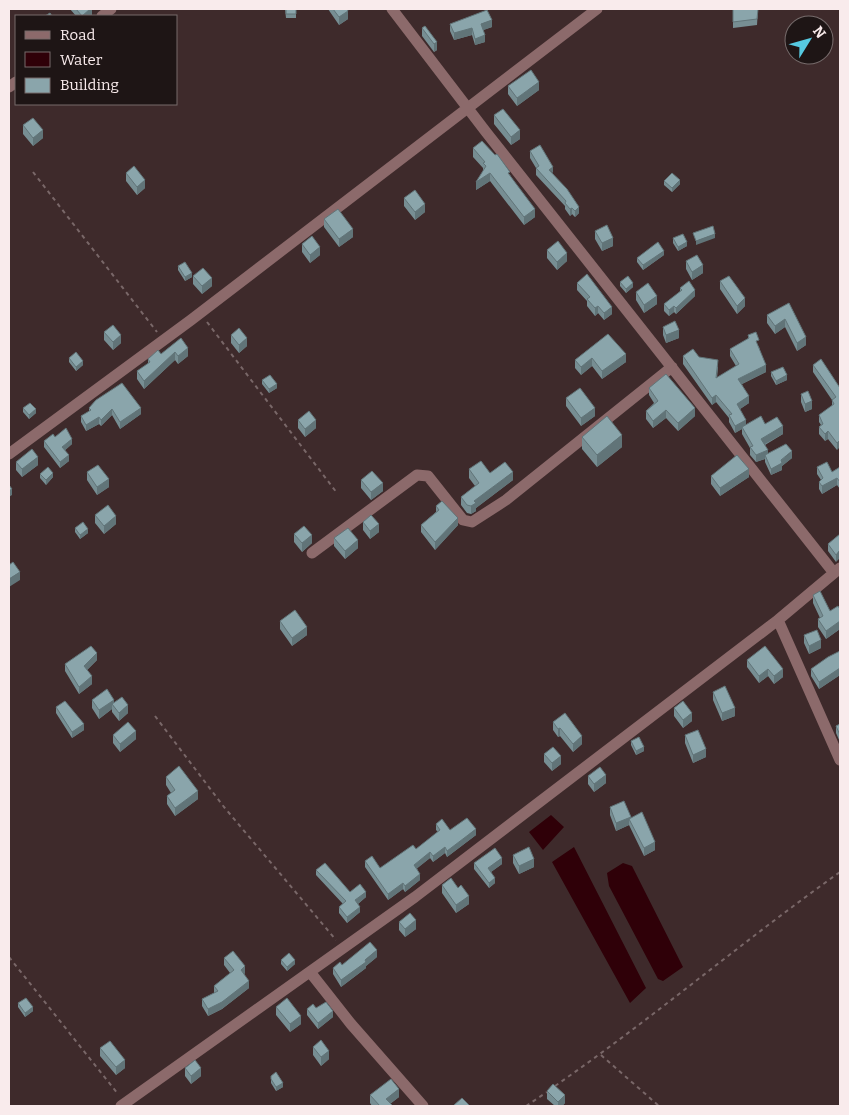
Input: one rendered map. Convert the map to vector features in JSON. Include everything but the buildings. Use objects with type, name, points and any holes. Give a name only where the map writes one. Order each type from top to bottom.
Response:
[{"type":"street","points":[[122,1105],[414,897],[778,620],[837,570],[672,367],[468,109],[392,9]]},
{"type":"street","points":[[9,454],[200,313],[597,9]]},
{"type":"street","points":[[312,553],[417,475],[428,476],[463,520],[472,522],[506,500],[672,367]]},
{"type":"street","points":[[778,620],[840,760]]},
{"type":"street","points":[[310,972],[423,1106]]},
{"type":"path","points":[[33,172],[164,340]]},
{"type":"path","points":[[200,313],[337,493]]},
{"type":"path","points":[[155,716],[224,808],[343,948]]},
{"type":"path","points":[[526,1106],[601,1055],[663,1009],[784,912],[840,872]]},
{"type":"path","points":[[9,957],[122,1105]]},
{"type":"path","points":[[601,1055],[659,1106]]},
{"type":"water","points":[[551,815],[564,827],[543,850],[529,832]]},
{"type":"water","points":[[574,847],[646,988],[630,1003],[552,862]]},
{"type":"water","points":[[623,863],[632,866],[683,967],[663,981],[658,979],[609,886],[607,873]]}]
